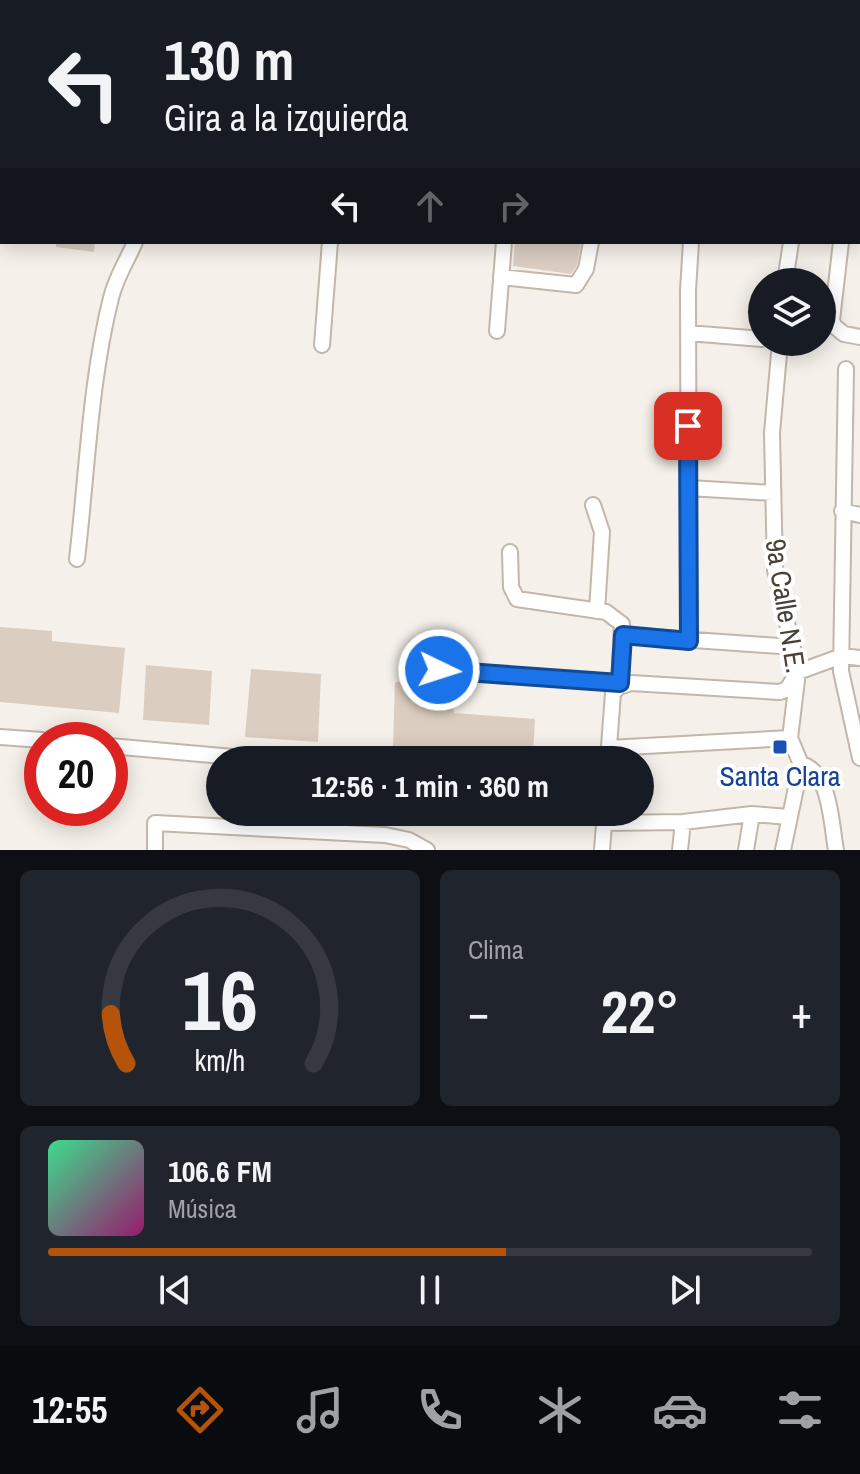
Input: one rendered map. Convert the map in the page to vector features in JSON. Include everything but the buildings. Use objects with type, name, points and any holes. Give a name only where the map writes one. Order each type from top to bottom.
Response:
[{"type":"street","points":[[77,559],[102,343],[111,295],[134,244]]},
{"type":"street","points":[[322,345],[330,244]]},
{"type":"street","points":[[497,331],[504,244]]},
{"type":"street","points":[[501,277],[576,285],[586,269],[591,244]]},
{"type":"street","points":[[689,641],[688,333],[691,244]]},
{"type":"street","points":[[787,268],[791,244]]},
{"type":"street","points":[[841,244],[832,320],[844,334],[860,337]]},
{"type":"street","points":[[688,333],[748,338]]},
{"type":"street","name":"9a Calle N.E.","points":[[779,356],[772,433],[775,570],[798,672],[790,738],[801,764],[812,766],[821,775],[836,850]]},
{"type":"street","points":[[846,369],[841,671],[860,758]]},
{"type":"street","points":[[689,488],[773,493]]},
{"type":"street","points":[[593,505],[602,532],[597,611]]},
{"type":"street","points":[[842,511],[860,515]]},
{"type":"street","points":[[510,552],[511,587],[517,599],[606,612],[622,624],[620,685],[613,693],[610,746]]},
{"type":"street","points":[[623,635],[793,647]]},
{"type":"street","points":[[409,668],[620,685],[631,683],[780,692],[787,689],[798,672],[842,656],[860,658]]},
{"type":"street","points":[[0,737],[24,739]]},
{"type":"street","points":[[654,750],[790,738]]},
{"type":"street","points":[[128,748],[206,755]]},
{"type":"street","points":[[783,850],[801,764]]},
{"type":"street","points":[[654,821],[683,822],[752,814],[788,817]]},
{"type":"street","points":[[746,850],[752,814]]},
{"type":"street","points":[[680,850],[683,822]]},
{"type":"street","points":[[155,850],[155,823],[385,835],[409,840],[427,850]]},
{"type":"street","points":[[602,850],[604,826]]},
{"type":"place","name":"Santa Clara","points":[[780,747]]},
{"type":"route","points":[[439,670],[620,683],[623,635],[689,641],[688,426]]}]
